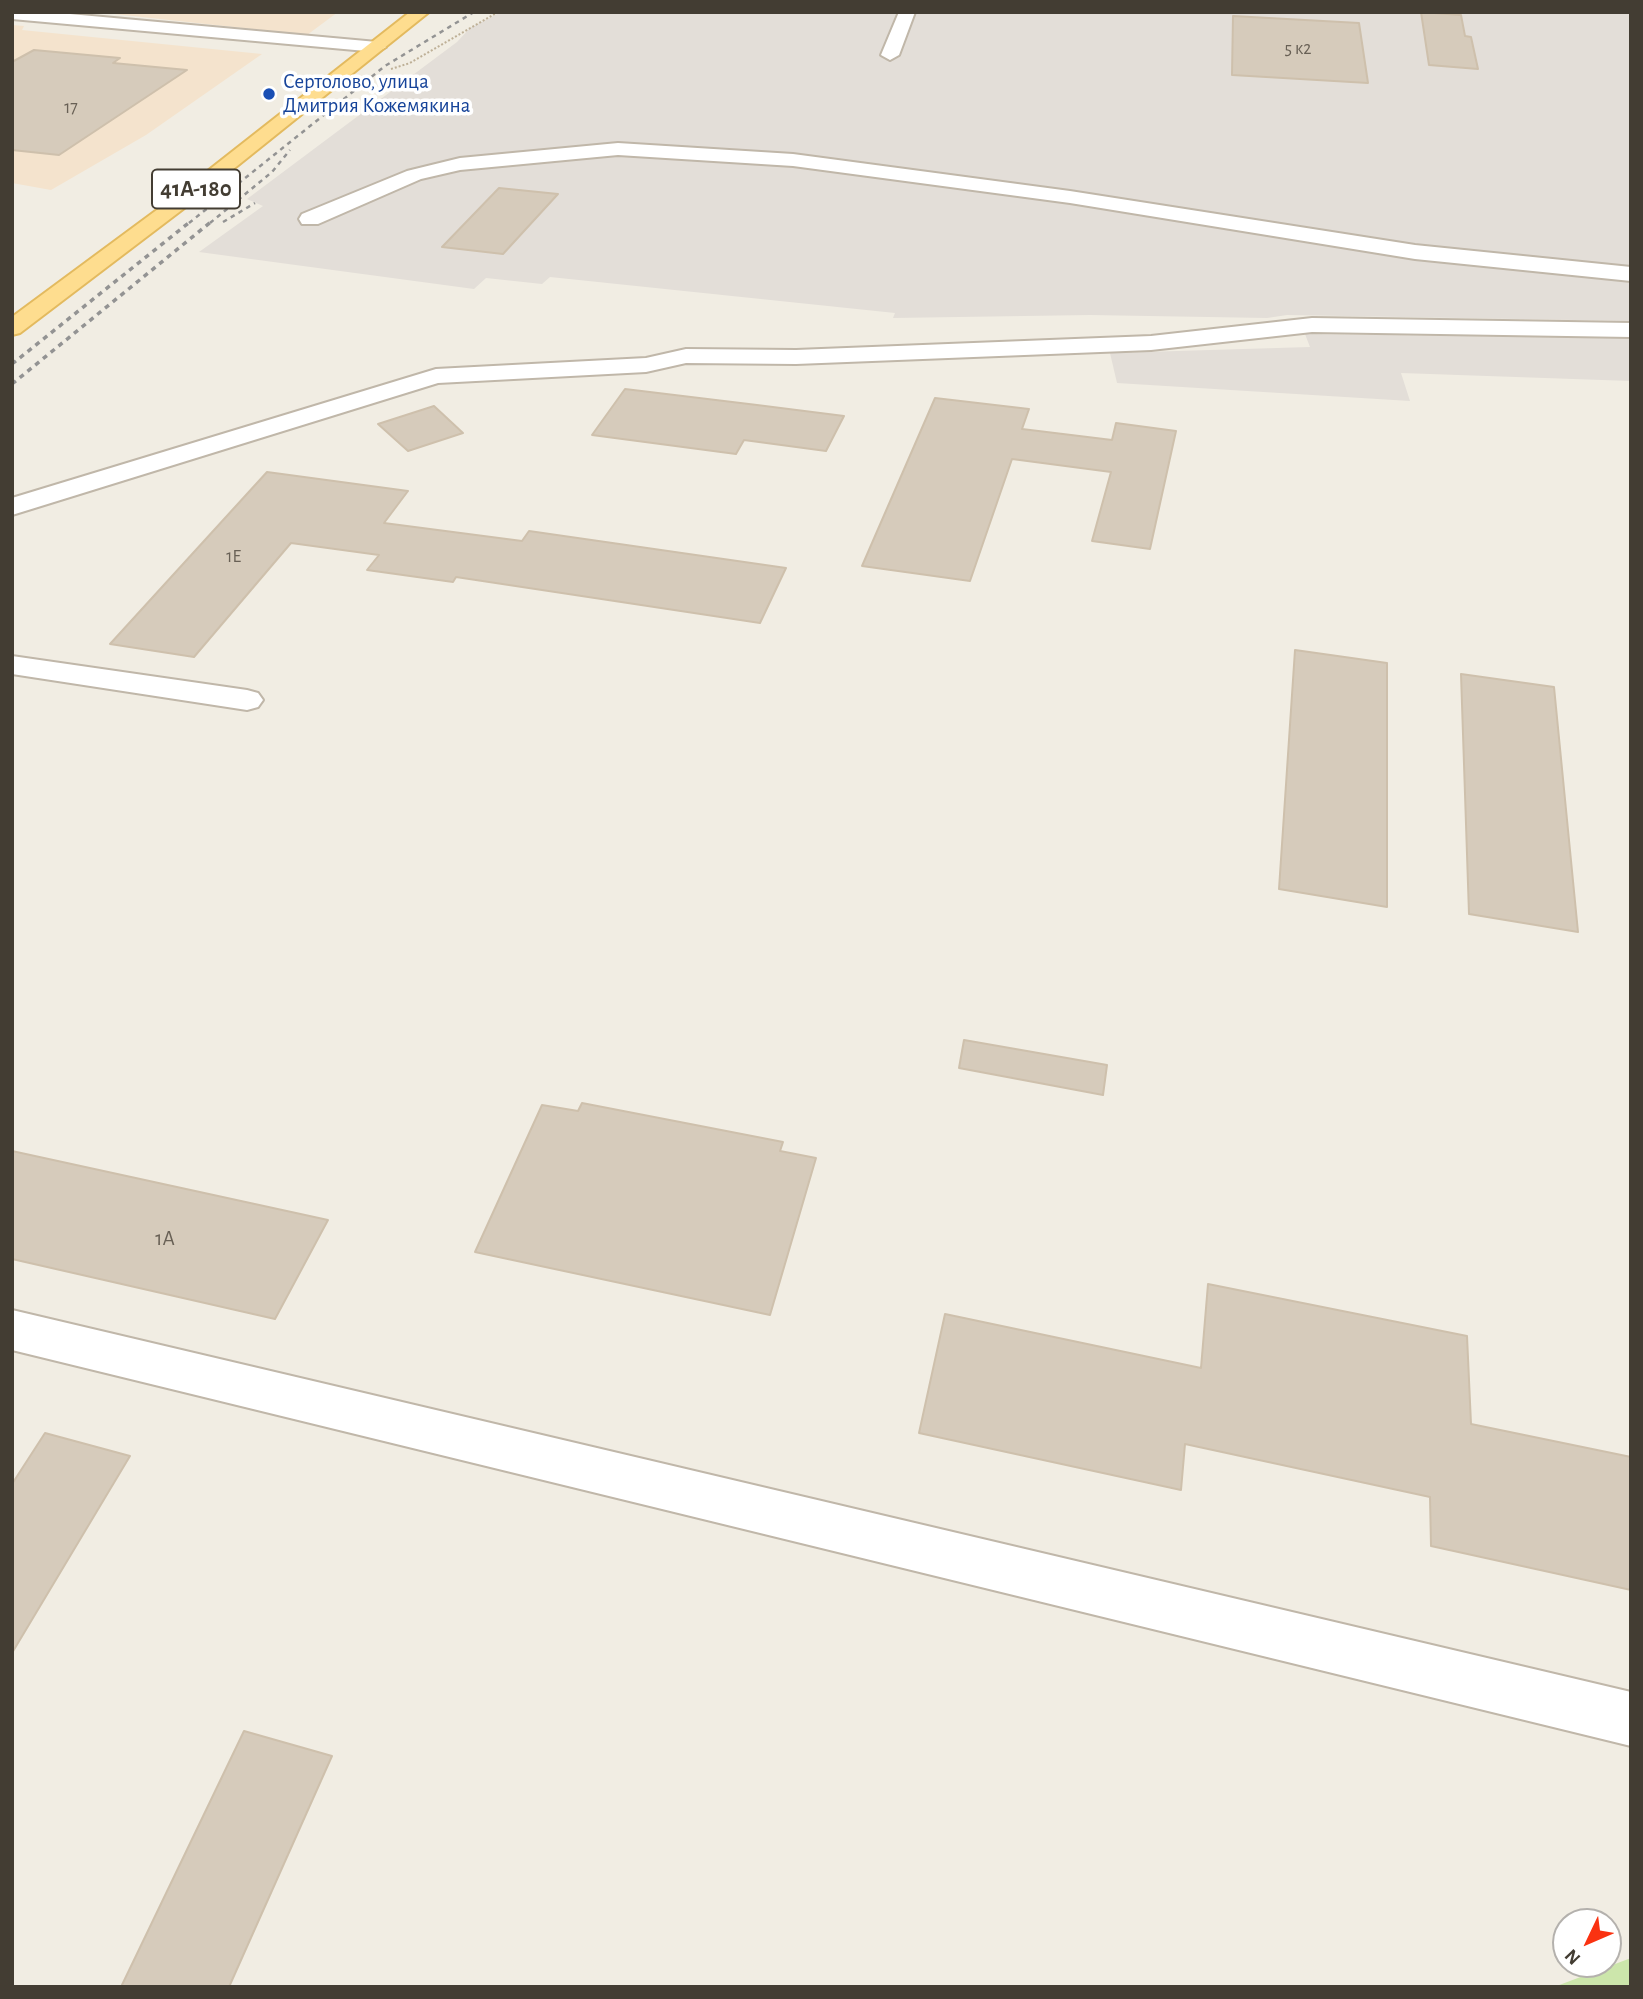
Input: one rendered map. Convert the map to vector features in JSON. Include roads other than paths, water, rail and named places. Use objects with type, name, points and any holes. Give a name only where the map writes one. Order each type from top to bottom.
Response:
[{"type":"main road","name":"41А-180","points":[[12,306],[399,12]]},
{"type":"main road","name":"41А-180","points":[[12,328],[184,199],[421,12]]},
{"type":"street","points":[[185,31],[212,12]]},
{"type":"street","points":[[890,55],[907,12]]},
{"type":"street","points":[[12,14],[377,47]]},
{"type":"street","points":[[12,33],[41,18]]},
{"type":"street","points":[[53,37],[78,22]]},
{"type":"street","points":[[310,219],[414,175],[460,164],[618,149],[793,160],[1070,197],[1415,252],[1631,274]]},
{"type":"street","points":[[12,507],[436,376],[634,366],[687,356],[796,357],[1151,343],[1312,325],[1631,330]]},
{"type":"street","points":[[12,665],[247,700]]},
{"type":"street","points":[[12,1330],[1631,1719]]},
{"type":"railway","points":[[189,223],[385,66],[474,12]]},
{"type":"railway","points":[[210,223],[272,172],[290,150]]},
{"type":"railway","points":[[223,222],[255,203]]},
{"type":"railway","points":[[12,364],[191,221]]},
{"type":"railway","points":[[12,384],[212,221]]},
{"type":"place","name":"Сертолово, улица Дмитрия Кожемякина","points":[[269,94]]}]
